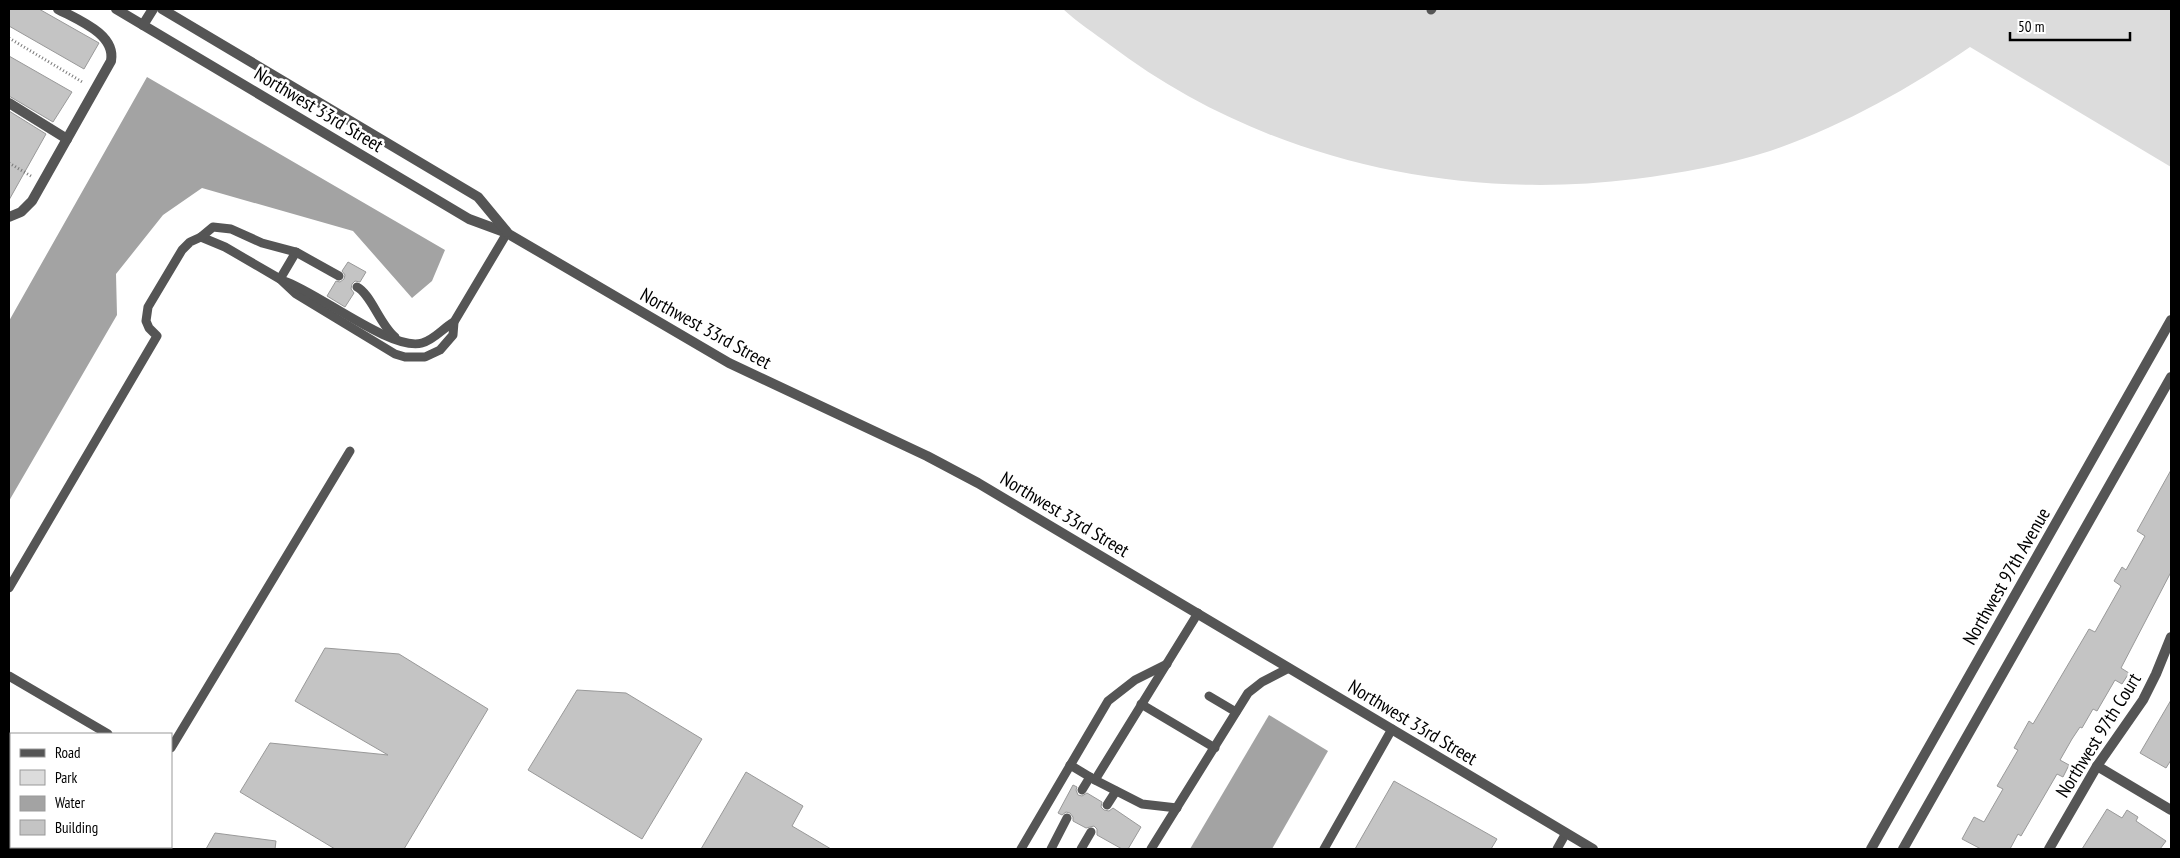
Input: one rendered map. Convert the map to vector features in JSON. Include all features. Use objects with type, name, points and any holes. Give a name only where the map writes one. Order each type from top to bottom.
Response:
[{"type":"street","points":[[9,217],[21,212],[32,201],[108,67],[112,54],[109,42],[58,9]]},
{"type":"street","name":"Northwest 33rd Street","points":[[116,9],[469,219],[507,232],[729,363],[969,478],[1593,849]]},
{"type":"street","points":[[143,25],[153,9]]},
{"type":"street","name":"Northwest 33rd Street","points":[[162,9],[478,197],[507,232]]},
{"type":"street","points":[[9,104],[67,139]]},
{"type":"street","name":"Northwest 97th Avenue","points":[[1871,849],[2171,320]]},
{"type":"street","points":[[1904,849],[2171,377]]},
{"type":"street","name":"Northwest 97th Court","points":[[2049,849],[2097,766],[2142,700],[2156,674],[2171,637]]},
{"type":"street","points":[[2097,766],[2171,810]]},
{"type":"lane","points":[[9,588],[157,336],[146,321],[148,307],[182,250],[190,242],[201,238],[214,227],[220,226],[262,243],[296,252],[339,276]]},
{"type":"lane","points":[[201,238],[225,247],[280,280],[296,294],[395,354],[405,357],[425,357],[440,350],[453,335],[454,322],[507,232]]},
{"type":"lane","points":[[280,280],[296,252]]},
{"type":"lane","points":[[280,280],[299,286],[367,326],[410,344],[421,344],[454,322]]},
{"type":"lane","points":[[357,287],[364,293],[384,326],[399,340]]},
{"type":"lane","points":[[172,746],[350,451]]},
{"type":"lane","points":[[1082,790],[1093,779],[1198,613]]},
{"type":"lane","points":[[1021,849],[1102,708],[1113,695],[1135,680],[1167,664]]},
{"type":"lane","points":[[1151,849],[1248,693],[1254,686],[1289,668]]},
{"type":"lane","points":[[9,676],[106,733]]},
{"type":"lane","points":[[1209,696],[1236,712]]},
{"type":"lane","points":[[1142,704],[1215,748]]},
{"type":"lane","points":[[1324,849],[1392,730]]},
{"type":"lane","points":[[1070,765],[1116,792],[1142,804],[1177,808]]},
{"type":"lane","points":[[1108,805],[1116,792]]},
{"type":"lane","points":[[1051,849],[1067,818]]},
{"type":"lane","points":[[1081,849],[1091,832]]},
{"type":"lane","points":[[1557,849],[1566,833]]},
{"type":"path","points":[[9,38],[84,83]]},
{"type":"path","points":[[9,163],[31,176]]},
{"type":"green space","points":[[1063,9],[2171,9],[2171,167],[1970,47],[1898,92],[1823,130],[1770,151],[1720,164],[1635,179],[1565,184],[1496,184],[1427,177],[1359,163],[1293,143],[1229,117],[1168,84],[1110,45]]},
{"type":"water","points":[[147,77],[445,250],[432,281],[412,298],[353,231],[202,188],[163,215],[116,274],[117,315],[9,501],[9,321]]},
{"type":"water","points":[[1269,715],[1328,751],[1272,849],[1190,849]]},
{"type":"building","points":[[9,9],[39,9],[99,43],[84,69],[9,26]]},
{"type":"building","points":[[9,56],[72,92],[53,122],[9,96]]},
{"type":"building","points":[[9,111],[46,134],[9,200]]},
{"type":"building","points":[[348,262],[366,272],[360,282],[355,281],[352,284],[351,289],[354,293],[345,307],[327,296],[336,281],[340,282],[344,279],[345,275],[342,271]]},
{"type":"building","points":[[2171,470],[2171,572],[2121,668],[2129,673],[2122,684],[2115,680],[2097,711],[2093,709],[2082,728],[2080,727],[2060,760],[2069,765],[2063,777],[2057,774],[2021,836],[2018,834],[2010,849],[1981,849],[1962,839],[1974,817],[1984,822],[2003,789],[1997,786],[2018,750],[2014,748],[2029,721],[2033,724],[2089,629],[2095,632],[2121,586],[2114,581],[2122,567],[2126,570],[2145,536],[2137,531]]},
{"type":"building","points":[[325,648],[399,654],[488,709],[404,849],[335,849],[240,792],[270,743],[388,755],[295,701]]},
{"type":"building","points":[[577,690],[626,693],[702,739],[642,839],[528,770]]},
{"type":"building","points":[[2171,700],[2171,760],[2166,768],[2140,753]]},
{"type":"building","points":[[746,772],[803,806],[792,826],[831,849],[701,849]]},
{"type":"building","points":[[1394,781],[1497,839],[1491,849],[1355,849]]},
{"type":"building","points":[[1073,785],[1077,787],[1078,795],[1082,796],[1087,793],[1102,802],[1101,807],[1104,810],[1109,811],[1113,808],[1141,827],[1128,849],[1122,849],[1097,835],[1097,829],[1094,826],[1086,828],[1073,821],[1070,813],[1066,812],[1062,815],[1058,813]]},
{"type":"building","points":[[2107,809],[2122,818],[2127,810],[2138,817],[2136,821],[2166,841],[2160,849],[2082,849]]},
{"type":"building","points":[[215,833],[276,841],[275,849],[206,849]]}]
